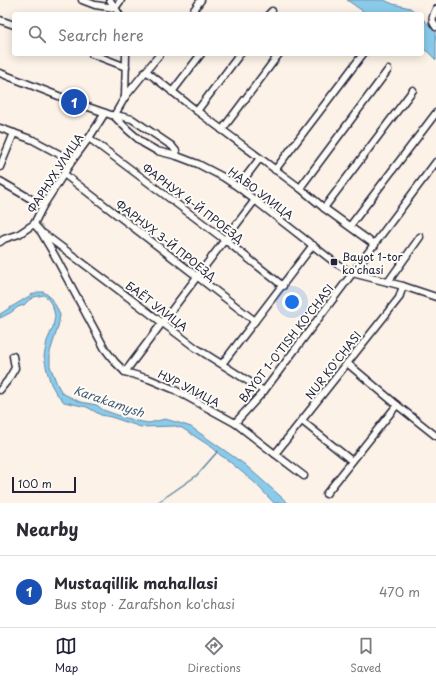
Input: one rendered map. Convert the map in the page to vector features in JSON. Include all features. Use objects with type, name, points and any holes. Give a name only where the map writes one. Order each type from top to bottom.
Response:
[{"type":"street","points":[[82,0],[94,5],[115,8]]},
{"type":"street","points":[[110,0],[118,12]]},
{"type":"street","points":[[115,8],[121,0]]},
{"type":"street","points":[[193,12],[202,0]]},
{"type":"street","points":[[436,8],[432,22],[436,27]]},
{"type":"street","points":[[0,20],[12,24]]},
{"type":"street","points":[[97,56],[126,67]]},
{"type":"street","points":[[125,98],[126,56]]},
{"type":"street","points":[[115,116],[125,98],[158,56]]},
{"type":"street","points":[[172,92],[199,56]]},
{"type":"street","points":[[197,112],[239,56]]},
{"type":"street","points":[[222,130],[278,56]]},
{"type":"street","points":[[275,170],[361,56]]},
{"type":"street","points":[[300,188],[388,70]]},
{"type":"street","points":[[146,71],[197,112],[375,245]]},
{"type":"street","points":[[0,73],[105,113],[132,119],[172,146],[176,151],[177,156]]},
{"type":"street","points":[[324,208],[413,90]]},
{"type":"street","name":"ФАРНУХ УЛИЦА","points":[[34,224],[43,206],[105,113]]},
{"type":"street","points":[[350,226],[436,113]]},
{"type":"street","name":"НАВО УЛИЦА","points":[[115,116],[143,143],[157,151],[177,156],[198,164],[223,177],[334,262],[352,274],[403,286],[436,297]]},
{"type":"street","points":[[0,128],[33,140],[72,161]]},
{"type":"street","points":[[0,167],[14,133]]},
{"type":"street","name":"ФАРНУХ 4-Й ПРОЕЗД","points":[[89,138],[226,240],[283,286]]},
{"type":"street","points":[[238,187],[260,158]]},
{"type":"street","name":"BAYOT 1-O'TISH KO'CHASI","points":[[235,423],[264,391],[436,162]]},
{"type":"street","name":"ФАРНУХ 3-Й ПРОЕЗД","points":[[64,174],[255,321]]},
{"type":"street","points":[[0,181],[43,206]]},
{"type":"street","points":[[1,239],[19,234],[34,224],[41,232],[55,256],[105,349],[125,372],[255,200]]},
{"type":"street","name":"БАЁТ УЛИЦА","points":[[41,232],[196,348],[264,391]]},
{"type":"street","points":[[388,282],[420,237]]},
{"type":"street","points":[[222,364],[313,246]]},
{"type":"street","name":"NUR KO'CHASI","points":[[275,454],[399,298],[403,286]]},
{"type":"street","points":[[0,390],[15,368],[13,356]]},
{"type":"street","points":[[347,363],[436,436]]},
{"type":"street","name":"НУР УЛИЦА","points":[[125,372],[149,379],[173,389],[235,423],[304,476]]},
{"type":"street","points":[[326,494],[397,405]]},
{"type":"street","points":[[302,421],[352,461]]},
{"type":"water","points":[[347,0],[384,0],[410,8],[415,12],[364,12]]},
{"type":"water","points":[[424,20],[436,32],[436,60],[424,49]]},
{"type":"water","points":[[38,292],[44,292],[49,296],[60,315],[58,327],[50,352],[50,366],[62,393],[80,402],[97,405],[103,410],[136,421],[149,423],[165,419],[191,427],[244,464],[288,503],[274,503],[254,482],[213,448],[182,428],[175,426],[141,427],[101,415],[87,407],[64,402],[56,393],[51,384],[44,356],[55,316],[53,307],[48,299],[44,295],[34,297],[24,305],[0,318],[0,314]]},
{"type":"waterway","points":[[157,503],[196,476],[218,451]]},
{"type":"place","name":"Mustaqillik mahallasi","points":[[74,102]]},
{"type":"place","name":"Bayot 1-tor ko'chasi","points":[[334,262]]},
{"type":"water label","name":"Karakamysh","points":[[109,401]]}]
